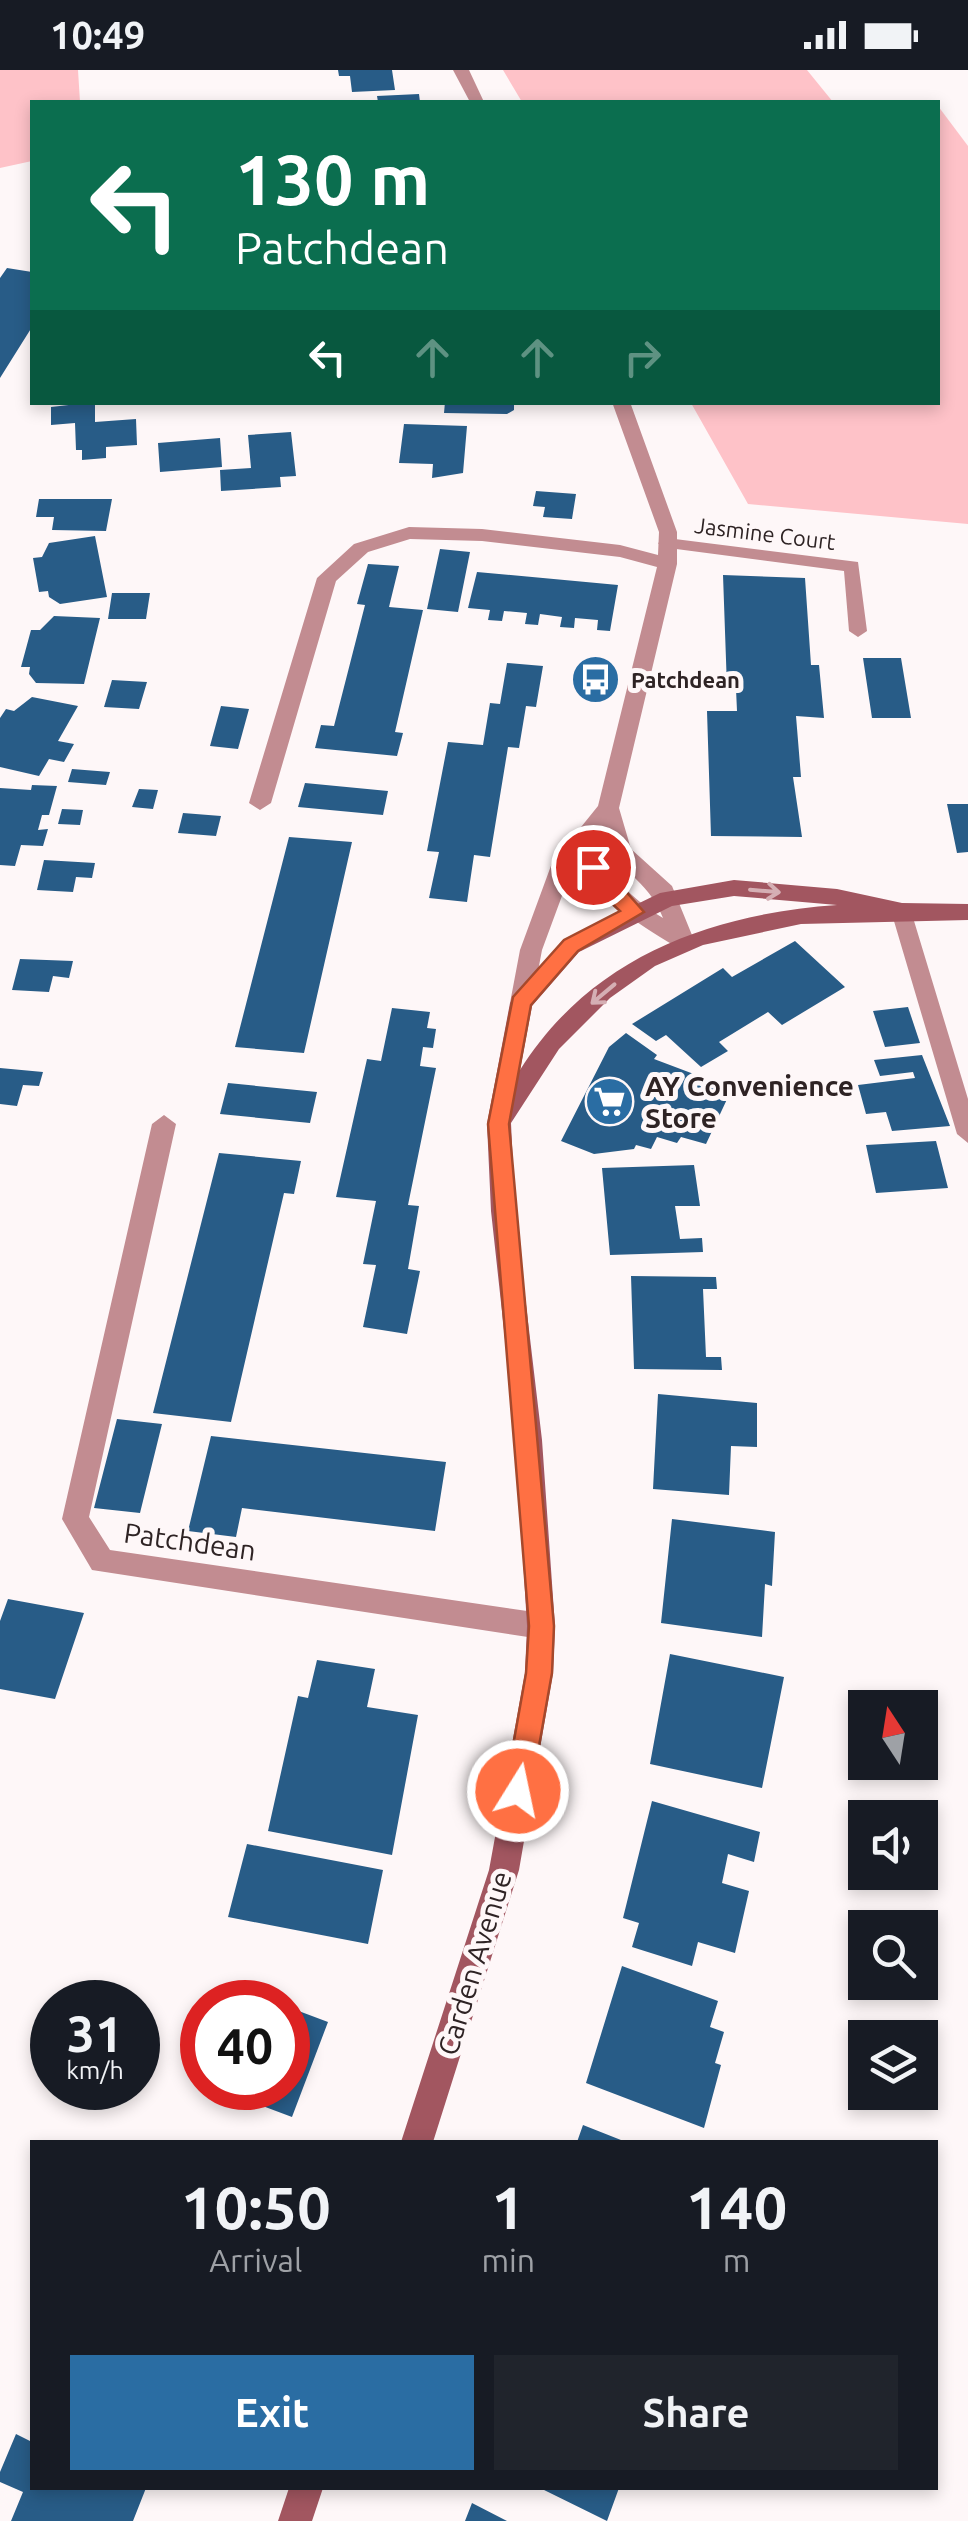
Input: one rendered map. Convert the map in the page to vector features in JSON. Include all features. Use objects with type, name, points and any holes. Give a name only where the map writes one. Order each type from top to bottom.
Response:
[{"type":"street","points":[[461,70],[476,100]]},
{"type":"street","points":[[521,1003],[531,950],[563,863],[608,808],[667,554],[668,532],[622,405]]},
{"type":"street","points":[[260,803],[326,578],[361,548],[409,534],[482,535],[667,554]]},
{"type":"street","points":[[608,808],[621,853],[668,899],[683,940]]},
{"type":"street","points":[[584,840],[604,885],[634,912],[683,940]]},
{"type":"street","points":[[521,1003],[571,946],[634,912],[668,899],[734,888],[837,897],[901,911]]},
{"type":"street","points":[[499,1124],[559,1032],[611,986],[683,940],[745,921],[833,911],[968,912]]},
{"type":"street","name":"Carden Avenue","points":[[418,2140],[504,1870],[539,1673],[541,1626],[499,1124],[521,1003]]},
{"type":"street","name":"Patchdean","points":[[164,1124],[76,1518],[102,1562],[541,1626]]},
{"type":"street","points":[[295,2521],[305,2490]]},
{"type":"lane","name":"Jasmine Court","points":[[667,554],[852,566],[858,631]]},
{"type":"lane","points":[[901,911],[968,1134]]},
{"type":"shaded area","points":[[0,70],[78,70],[80,100],[30,100],[30,161],[0,168]]},
{"type":"shaded area","points":[[503,70],[807,70],[831,100],[521,100]]},
{"type":"shaded area","points":[[940,109],[968,146],[968,524],[748,504],[692,405],[940,405]]},
{"type":"building","points":[[338,70],[392,70],[395,90],[352,92],[350,76],[339,76]]},
{"type":"building","points":[[419,94],[420,100],[378,100],[377,96]]},
{"type":"building","points":[[7,268],[30,272],[30,330],[0,378],[0,278]]},
{"type":"building","points":[[95,405],[95,422],[136,419],[137,445],[106,447],[106,458],[82,460],[82,450],[76,450],[75,423],[51,425],[51,407]]},
{"type":"building","points":[[445,405],[514,405],[514,410],[507,414],[444,413]]},
{"type":"building","points":[[404,424],[467,426],[463,473],[432,478],[433,464],[399,463]]},
{"type":"building","points":[[291,432],[296,476],[280,477],[281,487],[221,491],[220,470],[251,468],[248,435]]},
{"type":"building","points":[[220,438],[222,467],[160,472],[158,443]]},
{"type":"building","points":[[536,491],[576,494],[572,519],[543,517],[545,507],[533,506]]},
{"type":"building","points":[[39,499],[112,499],[106,531],[52,530],[54,517],[36,517]]},
{"type":"building","points":[[95,536],[107,597],[60,604],[49,597],[48,591],[39,592],[33,558],[42,557],[49,543]]},
{"type":"building","points":[[440,549],[470,552],[458,612],[427,609]]},
{"type":"building","points":[[368,564],[399,566],[389,607],[423,610],[395,732],[403,733],[397,756],[315,748],[321,725],[334,726],[365,605],[357,604]]},
{"type":"building","points":[[477,572],[618,585],[610,631],[597,630],[598,620],[575,618],[574,628],[560,627],[562,617],[540,614],[538,625],[525,624],[527,613],[504,611],[502,621],[488,620],[490,610],[468,608]]},
{"type":"building","points":[[723,575],[805,578],[811,665],[819,665],[824,718],[796,716],[801,777],[793,777],[802,837],[711,836],[707,711],[737,711],[736,689],[727,688]]},
{"type":"building","points":[[112,593],[150,593],[146,619],[108,619]]},
{"type":"building","points":[[54,616],[100,618],[84,684],[36,683],[29,674],[30,667],[21,667],[31,630],[40,630]]},
{"type":"building","points":[[863,658],[901,658],[911,718],[872,718]]},
{"type":"building","points":[[507,663],[543,666],[536,707],[526,706],[519,748],[508,747],[490,857],[474,855],[467,902],[429,898],[439,852],[427,851],[448,742],[483,745],[490,703],[500,704]]},
{"type":"building","points":[[112,680],[147,682],[139,709],[104,707]]},
{"type":"building","points":[[32,697],[78,706],[58,741],[74,744],[64,762],[49,759],[39,776],[0,767],[0,718],[6,709],[14,711]]},
{"type":"building","points":[[221,706],[249,709],[238,749],[210,746]]},
{"type":"building","points":[[72,769],[110,772],[106,785],[68,782]]},
{"type":"building","points":[[305,783],[388,791],[383,815],[298,807]]},
{"type":"building","points":[[32,785],[57,786],[49,815],[42,815],[38,830],[48,829],[43,846],[21,845],[15,866],[0,865],[0,788],[31,790]]},
{"type":"building","points":[[139,789],[158,790],[153,809],[132,807]]},
{"type":"building","points":[[947,804],[968,804],[968,852],[957,853]]},
{"type":"building","points":[[62,809],[83,810],[80,825],[58,824]]},
{"type":"building","points":[[183,813],[221,816],[216,836],[178,833]]},
{"type":"building","points":[[289,837],[352,842],[304,1053],[235,1047]]},
{"type":"building","points":[[44,860],[95,863],[92,878],[76,877],[73,892],[37,890]]},
{"type":"building","points":[[795,941],[845,987],[782,1025],[768,1012],[719,1042],[728,1051],[701,1067],[666,1035],[656,1041],[632,1024],[723,968],[732,977]]},
{"type":"building","points":[[20,959],[73,961],[69,978],[53,976],[49,992],[12,990]]},
{"type":"building","points":[[908,1007],[920,1043],[885,1047],[873,1011]]},
{"type":"building","points":[[392,1008],[430,1012],[427,1028],[436,1029],[433,1048],[423,1047],[420,1066],[436,1068],[408,1205],[419,1206],[408,1269],[420,1271],[407,1334],[363,1327],[376,1265],[363,1264],[376,1201],[336,1197],[367,1059],[381,1061]]},
{"type":"building","points":[[626,1033],[657,1055],[654,1059],[707,1079],[704,1085],[729,1095],[706,1144],[681,1137],[677,1143],[657,1137],[651,1149],[636,1145],[634,1149],[594,1154],[561,1141],[609,1047]]},
{"type":"building","points":[[922,1055],[950,1126],[892,1131],[886,1112],[866,1114],[858,1085],[915,1078],[913,1072],[880,1076],[874,1060]]},
{"type":"building","points":[[0,1068],[43,1072],[39,1086],[23,1085],[17,1106],[0,1104]]},
{"type":"building","points":[[228,1083],[317,1092],[310,1123],[220,1114]]},
{"type":"building","points":[[936,1141],[948,1188],[876,1193],[866,1145]]},
{"type":"building","points":[[219,1153],[301,1161],[294,1194],[284,1193],[231,1422],[153,1413]]},
{"type":"building","points":[[694,1165],[700,1206],[675,1206],[680,1239],[702,1238],[703,1252],[610,1255],[602,1168]]},
{"type":"building","points":[[631,1276],[716,1277],[717,1289],[703,1289],[706,1357],[721,1357],[722,1370],[634,1369]]},
{"type":"building","points":[[658,1394],[757,1403],[757,1447],[731,1446],[729,1495],[653,1489]]},
{"type":"building","points":[[117,1419],[162,1424],[140,1513],[94,1508]]},
{"type":"building","points":[[211,1436],[446,1462],[435,1531],[242,1508],[236,1537],[188,1531]]},
{"type":"building","points":[[672,1519],[775,1532],[772,1586],[765,1584],[762,1637],[661,1623]]},
{"type":"building","points":[[8,1599],[84,1613],[55,1699],[0,1689],[0,1621]]},
{"type":"building","points":[[670,1654],[784,1677],[762,1788],[650,1764]]},
{"type":"building","points":[[317,1660],[375,1669],[367,1707],[418,1715],[392,1855],[268,1831],[298,1696],[308,1698]]},
{"type":"building","points":[[652,1801],[760,1832],[754,1862],[728,1854],[722,1883],[749,1891],[735,1953],[698,1942],[692,1966],[632,1947],[639,1923],[623,1918]]},
{"type":"building","points":[[247,1844],[383,1870],[368,1944],[228,1917]]},
{"type":"building","points":[[622,1966],[718,2001],[710,2027],[724,2032],[715,2063],[721,2065],[704,2128],[586,2083]]},
{"type":"building","points":[[310,2015],[328,2022],[310,2070]]},
{"type":"building","points":[[273,2110],[295,2110],[292,2117]]},
{"type":"building","points":[[583,2125],[621,2140],[578,2140]]},
{"type":"building","points":[[16,2434],[30,2441],[30,2490],[145,2490],[133,2521],[11,2521],[23,2492],[0,2482],[0,2472]]},
{"type":"building","points":[[544,2490],[618,2490],[607,2521]]},
{"type":"building","points":[[472,2503],[507,2521],[465,2521]]},
{"type":"place","name":"Patchdean","points":[[596,679]]},
{"type":"place","name":"AY Convenience Store","points":[[610,1101]]},
{"type":"route","points":[[518,1791],[539,1673],[541,1626],[529,1440],[503,1212],[499,1124],[521,1003],[571,946],[634,912],[604,885],[593,867]]}]
